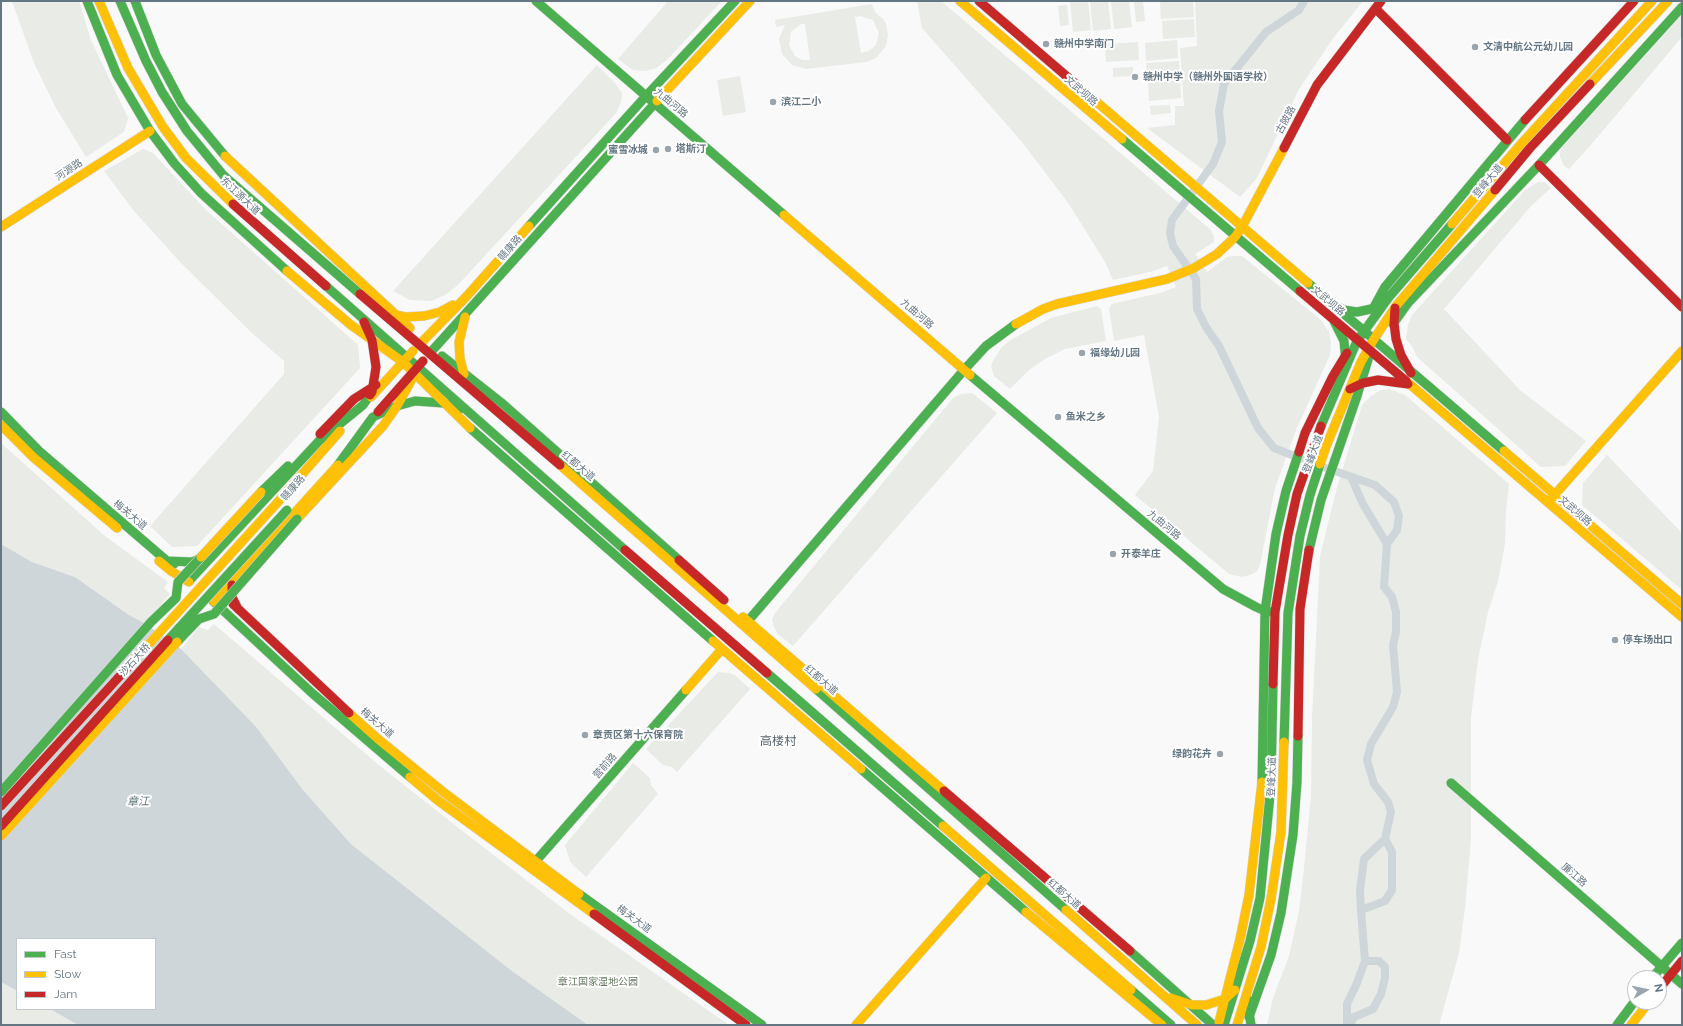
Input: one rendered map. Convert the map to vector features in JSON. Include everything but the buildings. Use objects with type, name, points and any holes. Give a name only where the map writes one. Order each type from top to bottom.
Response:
[{"type":"main road","points":[[87,1],[117,75],[150,132],[174,163],[201,193],[268,255],[350,325],[405,360],[475,419],[1163,1022]]},
{"type":"main road","name":"东江源大道","points":[[99,1],[128,68],[163,127],[186,158],[216,189],[359,316],[405,360]]},
{"type":"main road","name":"东江源大道","points":[[120,1],[146,61],[162,92],[192,137],[224,176],[288,234],[372,305],[431,351]]},
{"type":"main road","points":[[135,1],[156,55],[168,79],[182,104],[209,138],[233,165],[395,315],[421,343]]},
{"type":"main road","name":"九曲河路","points":[[536,1],[964,370],[1222,589],[1265,611],[1300,613]]},
{"type":"main road","name":"赣康路","points":[[277,503],[363,406],[466,297],[646,96],[735,1]]},
{"type":"main road","name":"赣康路","points":[[287,510],[416,370],[431,351],[655,103],[750,1]]},
{"type":"main road","name":"文武坝路","points":[[960,1],[1682,617]]},
{"type":"main road","name":"文武坝路","points":[[979,1],[1682,604]]},
{"type":"main road","name":"古陂路","points":[[748,621],[986,346],[1019,322],[1043,309],[1057,304],[1167,280],[1194,268],[1217,254],[1235,236],[1242,226],[1317,85],[1381,1]]},
{"type":"main road","points":[[1363,330],[1385,287],[1507,140],[1634,1]]},
{"type":"main road","name":"登峰大道","points":[[1224,1025],[1250,941],[1260,898],[1271,785],[1275,612],[1288,535],[1297,494],[1315,439],[1342,374],[1363,330],[1389,297],[1521,144],[1652,1]]},
{"type":"main road","name":"登峰大道","points":[[1237,1025],[1261,946],[1281,832],[1288,613],[1300,536],[1310,495],[1327,444],[1350,389],[1375,340],[1396,306],[1530,148],[1668,1]]},
{"type":"main road","points":[[1375,340],[1394,323],[1408,303],[1539,165],[1682,7]]},
{"type":"main road","points":[[1376,9],[1507,140]]},
{"type":"main road","name":"河源路","points":[[1,227],[150,132]]},
{"type":"main road","points":[[1539,165],[1682,307]]},
{"type":"main road","points":[[372,305],[395,315],[415,317],[432,315],[447,309],[466,297]]},
{"type":"main road","points":[[1332,304],[1351,312],[1364,311],[1381,304],[1389,297]]},
{"type":"main road","points":[[1396,306],[1394,323],[1398,347],[1411,373]]},
{"type":"main road","points":[[468,311],[462,326],[459,342],[460,359],[463,372],[473,389],[485,401]]},
{"type":"main road","points":[[189,581],[215,551],[319,441],[363,406],[373,387],[376,367],[372,339],[364,322],[359,316]]},
{"type":"main road","points":[[1334,321],[1344,341],[1346,354],[1342,374]]},
{"type":"main road","points":[[1218,1025],[1240,939],[1249,894],[1262,785],[1265,611],[1276,534],[1286,491],[1306,433],[1333,376],[1346,354],[1357,340]]},
{"type":"main road","points":[[1548,503],[1554,494],[1682,350]]},
{"type":"main road","points":[[431,351],[463,372],[503,404],[748,621],[1193,1006],[1213,1025]]},
{"type":"main road","name":"红都大道","points":[[431,351],[485,401],[601,500],[1196,1025]]},
{"type":"main road","points":[[1249,1022],[1271,956],[1281,913],[1293,835],[1297,782],[1300,613],[1310,540],[1340,442],[1361,384],[1370,351]]},
{"type":"main road","points":[[1,792],[151,622],[176,598],[178,582],[261,492],[354,399],[373,387],[405,360]]},
{"type":"main road","points":[[416,370],[476,434],[986,878],[1163,1022],[1171,1025]]},
{"type":"main road","points":[[1,836],[199,619],[214,614],[297,519],[383,426],[397,406],[416,370]]},
{"type":"main road","points":[[1350,389],[1361,384],[1378,380],[1408,384]]},
{"type":"main road","points":[[214,602],[340,462],[373,417],[397,406],[424,400],[447,404],[460,409],[475,419]]},
{"type":"main road","name":"梅关大道","points":[[1,412],[39,451],[168,561],[195,574],[238,609],[383,744],[535,862],[762,1025]]},
{"type":"main road","name":"梅关大道","points":[[1,425],[32,456],[77,495],[171,571],[189,581],[214,602],[312,693],[436,799],[746,1025]]},
{"type":"main road","name":"沙石大桥","points":[[1,806],[277,503]]},
{"type":"main road","name":"沙石大桥","points":[[1,826],[287,510]]},
{"type":"main road","points":[[168,561],[192,562],[199,560],[215,551]]},
{"type":"main road","points":[[236,576],[232,584],[231,593],[233,602],[238,609]]},
{"type":"main road","name":"营前路","points":[[535,862],[722,648]]},
{"type":"main road","name":"廉江路","points":[[1451,783],[1682,984]]},
{"type":"main road","points":[[856,1025],[986,878]]},
{"type":"main road","points":[[1659,970],[1682,943]]},
{"type":"main road","points":[[1667,979],[1682,961]]},
{"type":"main road","points":[[1163,995],[1184,1004],[1206,1006],[1225,999],[1235,990]]},
{"type":"main road","points":[[1247,993],[1249,1022]]},
{"type":"main road","points":[[1617,1025],[1628,1010]]},
{"type":"main road","points":[[1631,1025],[1643,1010]]},
{"type":"green space","points":[[12,1],[79,1],[91,40],[128,118],[124,132],[86,157],[56,108],[34,63]]},
{"type":"green space","points":[[668,1],[722,1],[667,60],[656,68],[646,71],[633,70],[618,59]]},
{"type":"green space","points":[[917,1],[941,1],[1211,230],[1214,237],[1214,242],[1195,254],[1207,272],[1227,257],[1242,256],[1321,320],[1329,332],[1331,343],[1330,355],[1296,430],[1275,488],[1260,565],[1257,571],[1242,577],[1229,574],[1135,495],[1153,471],[1159,417],[1144,335],[1114,341],[1109,308],[1112,304],[1160,293],[1176,287],[1167,266],[1154,271],[1113,280],[1105,262],[1069,204],[1022,142],[922,28]]},
{"type":"green space","points":[[1070,1],[1088,1],[1091,30],[1073,32]]},
{"type":"green space","points":[[1090,1],[1108,1],[1111,29],[1093,31]]},
{"type":"green space","points":[[1111,1],[1129,1],[1132,27],[1114,29]]},
{"type":"green space","points":[[1143,1],[1145,21],[1136,22],[1134,2]]},
{"type":"green space","points":[[1160,1],[1193,1],[1194,17],[1161,19]]},
{"type":"green space","points":[[1195,1],[1363,1],[1334,37],[1299,89],[1257,178],[1240,197],[1147,128],[1175,125],[1175,106],[1184,106],[1180,48],[1197,46]]},
{"type":"green space","points":[[872,4],[875,12],[886,24],[888,35],[886,46],[876,58],[866,62],[806,69],[792,65],[782,54],[779,39],[785,25],[776,27],[775,20]],"holes":[[[860,16],[873,20],[879,33],[876,45],[869,51],[861,53],[855,17]],[[801,24],[805,24],[810,60],[802,60],[795,56],[789,45],[791,32]]]},
{"type":"green space","points":[[1067,5],[1069,25],[1060,26],[1058,6]]},
{"type":"green space","points":[[1682,15],[1682,37],[1569,169],[1564,166],[1560,157],[1560,152],[1564,145]]},
{"type":"green space","points":[[1194,19],[1195,37],[1163,39],[1162,21]]},
{"type":"green space","points":[[1177,40],[1178,58],[1146,61],[1145,43]]},
{"type":"green space","points":[[1138,42],[1139,60],[1106,62],[1105,44]]},
{"type":"green space","points":[[1179,61],[1180,79],[1147,81],[1146,63]]},
{"type":"green space","points":[[597,65],[616,84],[622,94],[621,102],[616,113],[458,285],[445,295],[431,301],[410,300],[393,291]]},
{"type":"green space","points":[[1133,67],[1133,76],[1113,77],[1113,68]]},
{"type":"green space","points":[[740,76],[746,112],[723,116],[717,80]]},
{"type":"green space","points":[[1180,80],[1181,98],[1149,101],[1148,83]]},
{"type":"green space","points":[[1170,105],[1171,113],[1151,115],[1150,106]]},
{"type":"green space","points":[[143,149],[153,153],[206,210],[358,345],[360,368],[197,546],[172,547],[150,526],[284,374],[284,361],[253,334],[181,263],[134,211],[104,171]]},
{"type":"green space","points":[[1538,182],[1545,182],[1551,188],[1531,206],[1444,309],[1520,390],[1586,441],[1565,466],[1541,467],[1417,357],[1412,346],[1406,339],[1408,325],[1412,315],[1525,190]]},
{"type":"green space","points":[[1097,306],[1101,309],[1106,341],[1065,349],[1045,359],[1029,370],[1010,389],[994,376],[991,367],[993,361],[1001,348],[1009,341],[1051,318]]},
{"type":"green space","points":[[1389,389],[1405,395],[1509,484],[1505,544],[1498,581],[1488,612],[1478,660],[1471,717],[1471,839],[1465,908],[1459,953],[1439,1025],[1267,1025],[1273,998],[1289,956],[1299,911],[1304,868],[1311,796],[1312,718],[1320,556],[1336,491],[1362,405],[1371,396],[1381,390]]},
{"type":"green space","points":[[972,393],[997,413],[793,646],[778,634],[774,627],[772,620],[775,613],[953,398],[961,394]]},
{"type":"green space","points":[[1,443],[105,536],[168,582],[164,588],[170,594],[146,624],[129,615],[75,577],[32,562],[1,544]]},
{"type":"green space","points":[[1607,455],[1682,533],[1682,590],[1582,505],[1583,483]]},
{"type":"green space","name":"章江国家湿地公园","points":[[214,624],[380,766],[460,829],[570,914],[729,1025],[588,1025],[512,971],[351,844],[181,649],[199,627],[208,630]]},
{"type":"green space","points":[[718,672],[735,675],[750,689],[677,772],[672,767],[663,765],[646,749]]},
{"type":"green space","points":[[633,763],[650,778],[651,785],[658,794],[586,877],[570,862],[565,845]]},
{"type":"green space","points":[[1,982],[16,990],[16,1010],[52,1010],[78,1025],[1,1025]]},
{"type":"water","name":"章江","points":[[1,544],[32,562],[75,577],[181,649],[256,727],[303,790],[351,844],[512,971],[588,1025],[78,1025],[52,1010],[156,1010],[156,938],[16,938],[16,990],[1,982]]},
{"type":"waterway","points":[[1302,459],[1274,448],[1258,428],[1219,346],[1206,327],[1197,309],[1196,279],[1173,246],[1170,233],[1172,220],[1213,164],[1222,142],[1219,111],[1224,84],[1266,32],[1299,10],[1304,1]]},
{"type":"waterway","points":[[1326,468],[1375,485],[1394,502],[1399,516],[1397,530],[1387,544],[1384,587],[1392,597],[1396,612],[1396,632],[1393,645],[1397,692],[1393,707],[1371,744],[1367,760],[1374,784],[1388,802],[1391,812],[1385,839],[1392,852],[1392,890],[1385,901],[1361,910],[1365,961],[1379,961],[1385,967],[1385,978],[1381,994],[1373,1009],[1354,1017],[1350,1025]]},
{"type":"waterway","points":[[1351,477],[1363,504],[1387,544]]},
{"type":"waterway","points":[[1361,910],[1360,890],[1364,859],[1385,839]]},
{"type":"waterway","points":[[1347,1025],[1347,1004],[1365,961]]},
{"type":"traffic: fast","points":[[87,1],[117,75],[150,131],[174,163],[201,193],[287,271]]},
{"type":"traffic: fast","points":[[120,1],[146,61],[162,92],[187,131],[224,176],[360,294]]},
{"type":"traffic: fast","points":[[135,1],[156,55],[182,104],[225,156]]},
{"type":"traffic: fast","points":[[536,1],[784,215]]},
{"type":"traffic: fast","points":[[529,226],[646,96],[735,1]]},
{"type":"traffic: fast","points":[[1393,324],[1408,303],[1539,165],[1682,7]]},
{"type":"traffic: fast","points":[[430,353],[657,101]]},
{"type":"traffic: fast","points":[[1373,309],[1385,287],[1525,120]]},
{"type":"traffic: fast","points":[[1122,139],[1300,291]]},
{"type":"traffic: fast","points":[[1321,426],[1357,341],[1389,297],[1452,224]]},
{"type":"traffic: fast","points":[[1308,283],[1504,451]]},
{"type":"traffic: fast","points":[[326,286],[625,550]]},
{"type":"traffic: fast","points":[[1332,304],[1344,310],[1357,312],[1371,309],[1382,303]]},
{"type":"traffic: fast","points":[[1334,321],[1344,341],[1346,362]]},
{"type":"traffic: fast","points":[[748,621],[964,370],[986,346],[1016,324]]},
{"type":"traffic: fast","points":[[1309,550],[1321,500],[1357,396],[1370,353]]},
{"type":"traffic: fast","points":[[442,356],[503,404],[679,560]]},
{"type":"traffic: fast","points":[[970,375],[1223,589],[1256,607],[1265,611],[1273,612]]},
{"type":"traffic: fast","points":[[189,581],[319,441],[363,405],[370,395]]},
{"type":"traffic: fast","points":[[338,465],[373,417],[397,406],[415,401],[443,403],[460,409]]},
{"type":"traffic: fast","points":[[1,412],[39,451],[167,561],[174,564]]},
{"type":"traffic: fast","points":[[470,428],[713,641]]},
{"type":"traffic: fast","points":[[1262,782],[1265,611],[1276,534],[1286,491],[1299,452]]},
{"type":"traffic: fast","points":[[1284,742],[1288,613],[1300,536],[1310,495],[1320,464]]},
{"type":"traffic: fast","points":[[261,492],[288,466]]},
{"type":"traffic: fast","points":[[168,640],[287,510]]},
{"type":"traffic: fast","points":[[177,642],[199,619],[214,614],[297,519]]},
{"type":"traffic: fast","points":[[1,792],[151,622],[176,598],[178,582],[201,557]]},
{"type":"traffic: fast","points":[[167,561],[192,562],[205,557]]},
{"type":"traffic: fast","points":[[213,601],[312,693],[410,777]]},
{"type":"traffic: fast","points":[[767,673],[943,826]]},
{"type":"traffic: fast","points":[[1224,1025],[1250,941],[1260,898],[1271,785],[1273,684]]},
{"type":"traffic: fast","points":[[816,689],[1066,910]]},
{"type":"traffic: fast","points":[[535,862],[686,690]]},
{"type":"traffic: fast","points":[[1249,1017],[1271,955],[1281,913],[1293,835],[1297,782],[1298,736]]},
{"type":"traffic: fast","points":[[861,769],[1026,912]]},
{"type":"traffic: fast","points":[[1451,783],[1682,984]]},
{"type":"traffic: fast","points":[[579,894],[762,1025]]},
{"type":"traffic: fast","points":[[1659,970],[1682,943]]},
{"type":"traffic: fast","points":[[1130,951],[1213,1025]]},
{"type":"traffic: fast","points":[[1131,990],[1171,1025]]},
{"type":"traffic: fast","points":[[1247,999],[1251,1025]]},
{"type":"traffic: fast","points":[[1617,1025],[1628,1010]]},
{"type":"traffic: slow","points":[[99,1],[128,68],[163,127],[186,158],[233,204]]},
{"type":"traffic: slow","points":[[657,101],[750,1]]},
{"type":"traffic: slow","points":[[960,1],[1122,139]]},
{"type":"traffic: slow","points":[[1452,224],[1521,144],[1652,1]]},
{"type":"traffic: slow","points":[[1590,84],[1668,1]]},
{"type":"traffic: slow","points":[[1078,86],[1308,283]]},
{"type":"traffic: slow","points":[[1,227],[150,131]]},
{"type":"traffic: slow","points":[[1016,324],[1043,309],[1057,304],[1167,279],[1194,268],[1217,254],[1235,237],[1242,227],[1284,148]]},
{"type":"traffic: slow","points":[[225,156],[410,328]]},
{"type":"traffic: slow","points":[[1320,464],[1361,362],[1374,339],[1396,306],[1495,190]]},
{"type":"traffic: slow","points":[[784,215],[970,375]]},
{"type":"traffic: slow","points":[[420,344],[466,297],[529,226]]},
{"type":"traffic: slow","points":[[287,271],[351,325],[403,362],[470,428]]},
{"type":"traffic: slow","points":[[395,315],[406,317],[424,316],[440,312],[453,305]]},
{"type":"traffic: slow","points":[[464,374],[460,359],[459,342],[465,317]]},
{"type":"traffic: slow","points":[[371,397],[413,351]]},
{"type":"traffic: slow","points":[[1550,500],[1682,351]]},
{"type":"traffic: slow","points":[[297,519],[383,426],[397,406],[412,379]]},
{"type":"traffic: slow","points":[[1406,381],[1682,617]]},
{"type":"traffic: slow","points":[[1,425],[33,457],[117,528]]},
{"type":"traffic: slow","points":[[277,503],[340,431]]},
{"type":"traffic: slow","points":[[1504,451],[1682,604]]},
{"type":"traffic: slow","points":[[214,602],[338,465]]},
{"type":"traffic: slow","points":[[560,465],[816,689]]},
{"type":"traffic: slow","points":[[201,557],[261,492]]},
{"type":"traffic: slow","points":[[129,666],[277,503]]},
{"type":"traffic: slow","points":[[159,561],[171,571],[189,582]]},
{"type":"traffic: slow","points":[[743,617],[944,791]]},
{"type":"traffic: slow","points":[[713,641],[861,769]]},
{"type":"traffic: slow","points":[[1,836],[177,642]]},
{"type":"traffic: slow","points":[[686,690],[722,649]]},
{"type":"traffic: slow","points":[[349,713],[378,739],[442,791],[579,894]]},
{"type":"traffic: slow","points":[[1237,1025],[1261,947],[1271,899],[1281,832],[1284,742]]},
{"type":"traffic: slow","points":[[410,777],[436,799],[594,914]]},
{"type":"traffic: slow","points":[[1219,1022],[1240,939],[1249,895],[1262,782]]},
{"type":"traffic: slow","points":[[943,826],[1131,990]]},
{"type":"traffic: slow","points":[[856,1025],[986,878]]},
{"type":"traffic: slow","points":[[1066,910],[1197,1025]]},
{"type":"traffic: slow","points":[[1026,912],[1162,1025]]},
{"type":"traffic: slow","points":[[1171,998],[1192,1005],[1206,1005],[1225,999],[1235,990]]},
{"type":"traffic: slow","points":[[1631,1025],[1643,1010]]},
{"type":"traffic: jam","points":[[979,1],[1078,86]]},
{"type":"traffic: jam","points":[[1284,148],[1317,85],[1381,1]]},
{"type":"traffic: jam","points":[[1525,120],[1634,1]]},
{"type":"traffic: jam","points":[[1376,9],[1507,140]]},
{"type":"traffic: jam","points":[[1495,190],[1530,148],[1590,84]]},
{"type":"traffic: jam","points":[[1539,165],[1682,307]]},
{"type":"traffic: jam","points":[[233,204],[326,286]]},
{"type":"traffic: jam","points":[[1300,291],[1406,381]]},
{"type":"traffic: jam","points":[[360,294],[560,465]]},
{"type":"traffic: jam","points":[[1395,308],[1394,323],[1396,339],[1401,355],[1411,373]]},
{"type":"traffic: jam","points":[[364,322],[372,340],[376,367],[372,392],[370,395]]},
{"type":"traffic: jam","points":[[1299,452],[1305,433],[1333,376],[1347,353]]},
{"type":"traffic: jam","points":[[378,412],[423,361]]},
{"type":"traffic: jam","points":[[1350,389],[1363,383],[1378,380],[1408,384]]},
{"type":"traffic: jam","points":[[320,434],[354,399],[376,385]]},
{"type":"traffic: jam","points":[[1273,684],[1275,612],[1288,535],[1297,494],[1321,426]]},
{"type":"traffic: jam","points":[[625,550],[767,673]]},
{"type":"traffic: jam","points":[[1298,736],[1300,609],[1309,550]]},
{"type":"traffic: jam","points":[[679,560],[724,600]]},
{"type":"traffic: jam","points":[[232,585],[232,597],[238,609]]},
{"type":"traffic: jam","points":[[233,604],[349,713]]},
{"type":"traffic: jam","points":[[1,826],[168,640]]},
{"type":"traffic: jam","points":[[1,806],[129,666]]},
{"type":"traffic: jam","points":[[944,791],[1130,951]]},
{"type":"traffic: jam","points":[[594,914],[746,1025]]},
{"type":"traffic: jam","points":[[1667,979],[1682,961]]},
{"type":"place","name":"赣州中学南门","points":[[1046,44]]},
{"type":"place","name":"文清中航公元幼儿园","points":[[1475,47]]},
{"type":"place","name":"赣州中学（赣州外国语学校）","points":[[1135,77]]},
{"type":"place","name":"滨江二小","points":[[773,102]]},
{"type":"place","name":"塔斯汀","points":[[668,149]]},
{"type":"place","name":"蜜雪冰城","points":[[656,150]]},
{"type":"place","name":"福缘幼儿园","points":[[1082,353]]},
{"type":"place","name":"鱼米之乡","points":[[1058,417]]},
{"type":"place","name":"开泰羊庄","points":[[1113,554]]},
{"type":"place","name":"停车场出口","points":[[1615,640]]},
{"type":"place","name":"章贡区第十六保育院","points":[[585,735]]},
{"type":"place","name":"绿韵花卉","points":[[1220,754]]},
{"type":"district","name":"高楼村","points":[[778,741]]}]
